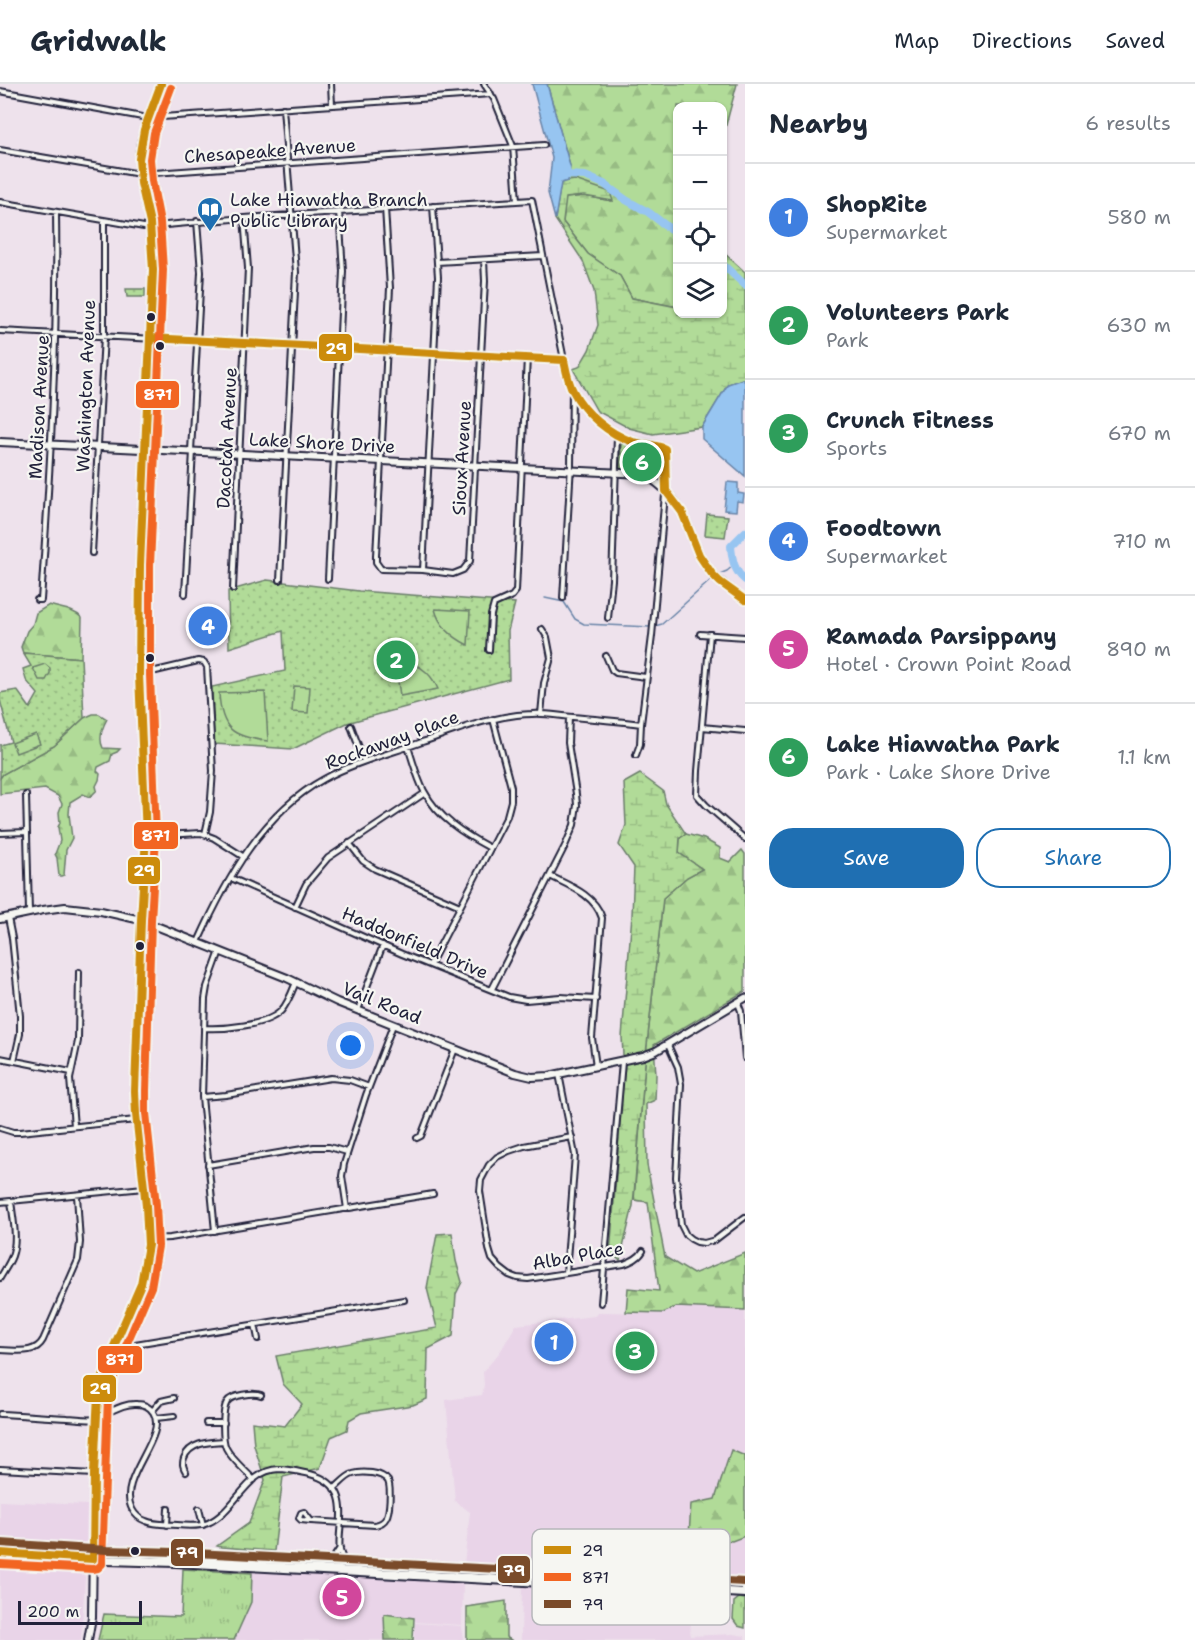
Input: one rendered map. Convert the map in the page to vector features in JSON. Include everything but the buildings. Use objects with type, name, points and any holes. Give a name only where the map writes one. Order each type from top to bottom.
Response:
[{"type":"highway","points":[[0,1545],[532,1575]]},
{"type":"highway","points":[[0,1553],[532,1579]]},
{"type":"highway","points":[[730,1588],[745,1584]]},
{"type":"highway","points":[[730,1588],[745,1593]]},
{"type":"street","points":[[88,1640],[92,1617],[97,1403],[104,1370],[141,1284],[148,1239],[135,1091],[146,836],[139,675],[140,565],[152,275],[150,225],[139,161],[141,142],[161,84]]},
{"type":"street","points":[[331,84],[332,105]]},
{"type":"street","points":[[484,84],[491,94],[513,147],[517,201]]},
{"type":"street","points":[[0,91],[148,118],[491,94]]},
{"type":"street","points":[[280,580],[296,272],[283,108]]},
{"type":"street","name":"Chesapeake Avenue","points":[[0,150],[140,174],[544,145]]},
{"type":"street","points":[[0,202],[144,227],[339,211],[532,200],[564,360],[572,387],[587,410],[618,435],[635,442],[662,447],[666,452],[666,490],[652,636],[640,744],[636,755]]},
{"type":"street","points":[[423,570],[438,277],[433,206]]},
{"type":"street","points":[[381,461],[390,288],[386,208]]},
{"type":"street","points":[[328,579],[343,271],[339,211]]},
{"type":"street","name":"Madison Avenue","points":[[37,600],[41,600],[51,444],[56,333],[56,212]]},
{"type":"street","name":"Dacotah Avenue","points":[[233,589],[248,268],[244,218]]},
{"type":"street","name":"Washington Avenue","points":[[92,553],[104,336],[104,220]]},
{"type":"street","points":[[185,594],[201,272],[197,221]]},
{"type":"street","points":[[437,262],[543,256]]},
{"type":"street","name":"Sioux Avenue","points":[[381,461],[376,556],[379,567],[456,573],[463,570],[471,558],[485,281],[484,260]]},
{"type":"street","points":[[0,331],[564,360]]},
{"type":"street","points":[[489,650],[494,604],[512,596],[516,591],[527,357]]},
{"type":"street","points":[[563,598],[572,387]]},
{"type":"street","points":[[608,618],[612,580],[618,435]]},
{"type":"street","name":"Lake Shore Drive","points":[[0,442],[666,475]]},
{"type":"street","points":[[643,474],[666,490],[682,512],[699,555],[715,576],[727,588],[745,600]]},
{"type":"street","points":[[541,714],[544,683],[551,658],[547,637],[542,629]]},
{"type":"street","points":[[700,634],[745,637]]},
{"type":"street","points":[[710,634],[698,771],[698,796],[745,839]]},
{"type":"street","points":[[606,656],[616,674],[646,676]]},
{"type":"street","points":[[139,675],[198,661],[204,662],[208,669],[213,771],[210,812],[205,834]]},
{"type":"street","name":"Rockaway Place","points":[[198,942],[231,878],[265,829],[296,798],[324,779],[364,761],[510,715],[541,714],[641,724]]},
{"type":"street","points":[[492,990],[573,830],[576,817],[576,794],[568,743],[569,717]]},
{"type":"street","points":[[430,965],[507,816],[512,795],[493,719]]},
{"type":"street","points":[[351,726],[364,761]]},
{"type":"street","points":[[702,727],[745,731]]},
{"type":"street","points":[[408,747],[425,793],[442,815],[468,836],[490,848]]},
{"type":"street","points":[[295,907],[306,884],[320,866],[337,851],[425,793]]},
{"type":"street","points":[[26,795],[29,912]]},
{"type":"street","points":[[0,833],[27,832]]},
{"type":"street","points":[[146,836],[205,834],[224,843],[244,857]]},
{"type":"street","points":[[349,843],[363,861],[375,869],[460,906]]},
{"type":"street","points":[[550,876],[595,903],[602,921],[592,1044],[596,1067]]},
{"type":"street","name":"Haddonfield Drive","points":[[231,878],[509,997],[526,1000],[560,997],[596,999]]},
{"type":"street","name":"Vail Road","points":[[0,919],[54,908],[76,908],[141,920],[296,982],[393,1024],[524,1075],[540,1077],[643,1056],[668,1044],[745,998]]},
{"type":"street","points":[[8,917],[20,1016],[20,1034],[14,1061]]},
{"type":"street","points":[[358,1010],[383,945]]},
{"type":"street","points":[[215,1231],[202,1097],[207,987],[220,951]]},
{"type":"street","points":[[74,1126],[70,1091],[71,1072],[78,1041],[79,972]]},
{"type":"street","points":[[204,1028],[229,1027],[272,1018],[285,1006],[296,982]]},
{"type":"street","points":[[738,1003],[741,1011],[745,1058]]},
{"type":"street","points":[[347,1209],[342,1176],[347,1152],[393,1024]]},
{"type":"street","points":[[668,1044],[678,1068],[681,1084],[676,1177],[679,1214],[683,1230],[693,1240],[710,1242],[745,1217]]},
{"type":"street","points":[[417,1138],[422,1136],[455,1048]]},
{"type":"street","points":[[0,1058],[71,1072]]},
{"type":"street","points":[[601,1303],[622,1062]]},
{"type":"street","points":[[559,1074],[575,1155],[566,1273]]},
{"type":"street","points":[[202,1097],[331,1078],[350,1080],[369,1087]]},
{"type":"street","points":[[0,1128],[20,1132],[136,1120]]},
{"type":"street","name":"Alba Place","points":[[572,1137],[515,1149],[493,1161],[485,1170],[480,1185],[492,1258],[509,1275],[523,1279],[630,1262],[643,1251]]},
{"type":"street","points":[[208,1165],[314,1147],[329,1147],[347,1152]]},
{"type":"street","points":[[0,1202],[144,1188]]},
{"type":"street","points":[[148,1239],[215,1231],[433,1194]]},
{"type":"street","points":[[0,1350],[34,1349],[43,1340],[78,1260],[80,1242],[77,1195]]},
{"type":"street","points":[[0,1278],[12,1256],[15,1243],[11,1202]]},
{"type":"street","points":[[115,1344],[129,1345],[404,1300]]},
{"type":"street","points":[[255,1324],[258,1339]]},
{"type":"street","points":[[254,1480],[226,1448],[224,1409],[230,1398],[255,1393],[261,1395]]},
{"type":"street","points":[[152,1411],[161,1401],[174,1398]]},
{"type":"street","points":[[97,1403],[113,1410]]},
{"type":"street","points":[[0,1414],[95,1419],[125,1406],[136,1404],[147,1406],[156,1418],[155,1431],[130,1484],[129,1496],[134,1512],[141,1519],[154,1523],[186,1526],[209,1522],[221,1515],[254,1480],[270,1471],[281,1469],[319,1477],[334,1489],[339,1497],[341,1506],[340,1548],[343,1558],[351,1563]]},
{"type":"street","points":[[156,1418],[174,1416]]},
{"type":"street","points":[[206,1424],[224,1423]]},
{"type":"street","points":[[186,1472],[183,1461],[190,1450],[199,1444],[224,1441]]},
{"type":"street","points":[[0,1469],[94,1474]]},
{"type":"street","points":[[310,1521],[375,1525],[386,1518],[389,1510],[389,1485],[381,1475],[355,1473],[334,1489]]},
{"type":"street","points":[[167,1524],[168,1509]]},
{"type":"street","points":[[199,1509],[203,1524]]},
{"type":"street","points":[[321,1562],[334,1557],[340,1548]]},
{"type":"shaded area","points":[[676,1307],[745,1310],[745,1456],[731,1450],[715,1499],[693,1529],[532,1529],[532,1568],[464,1564],[470,1512],[455,1501],[446,1400],[482,1395],[483,1372],[500,1352],[516,1325],[595,1316],[597,1312],[663,1313]]},
{"type":"shaded area","points":[[0,1501],[87,1505],[86,1541],[81,1545],[0,1541]]},
{"type":"shaded area","points":[[745,1536],[745,1579],[730,1578],[730,1541]]},
{"type":"shaded area","points":[[0,1558],[69,1562],[81,1568],[85,1577],[81,1640],[0,1640]]},
{"type":"shaded area","points":[[252,1573],[463,1581],[462,1625],[416,1622],[414,1618],[384,1614],[385,1640],[234,1640],[251,1602]]},
{"type":"shaded area","points":[[522,1584],[532,1585],[532,1625],[691,1625],[690,1636],[733,1634],[745,1636],[745,1640],[521,1640]]},
{"type":"shaded area","points":[[415,1623],[462,1626],[463,1640],[415,1640]]},
{"type":"green space","points":[[547,84],[737,84],[727,121],[727,102],[673,102],[673,306],[632,298],[620,276],[588,254],[563,222],[565,198],[584,196],[612,201],[575,180],[568,181],[570,166]]},
{"type":"green space","points":[[575,180],[610,192],[613,201],[584,196],[566,198],[563,222],[588,254],[620,276],[632,298],[673,306],[673,318],[727,318],[727,256],[745,272],[745,382],[742,379],[728,384],[702,427],[653,434],[629,428],[597,411],[573,369],[579,367],[589,350],[598,325],[594,291],[583,261],[555,219],[561,182]]},
{"type":"green space","points":[[126,289],[145,289],[145,297],[127,297]]},
{"type":"green space","points":[[623,443],[661,451],[663,471],[622,470],[620,468]]},
{"type":"green space","points":[[707,514],[728,516],[725,537],[705,535]]},
{"type":"green space","points":[[267,580],[359,591],[515,603],[508,631],[509,679],[347,723],[293,749],[214,744],[212,687],[285,671],[283,631],[229,648],[228,591]]},
{"type":"green space","points":[[49,605],[71,611],[82,618],[81,658],[23,653],[21,647],[36,613]]},
{"type":"green space","points":[[435,609],[470,611],[468,645],[447,630]]},
{"type":"green space","points":[[23,653],[81,658],[84,718],[54,746],[3,774],[0,778],[0,745],[11,742],[0,693],[17,690],[30,708],[38,694],[26,680],[23,669],[31,666]]},
{"type":"green space","points":[[395,658],[421,668],[431,677],[438,689],[400,696]]},
{"type":"green space","points":[[45,664],[50,668],[50,673],[46,680],[39,680],[33,668]]},
{"type":"green space","points":[[294,686],[310,687],[308,713],[292,712]]},
{"type":"green space","points":[[265,692],[268,741],[246,737],[231,729],[223,716],[219,693]]},
{"type":"green space","points":[[99,714],[107,719],[101,733],[103,748],[120,749],[112,754],[110,761],[98,767],[97,771],[100,774],[97,790],[90,797],[83,794],[70,802],[72,838],[66,850],[64,875],[59,876],[55,854],[60,841],[58,827],[62,804],[58,796],[45,789],[0,794],[0,778],[3,774],[54,746],[84,718]]},
{"type":"green space","points":[[36,734],[40,744],[16,753],[12,743]]},
{"type":"green space","points":[[640,774],[663,791],[666,804],[686,834],[680,838],[679,853],[702,869],[687,877],[663,898],[645,1063],[633,1206],[620,1260],[610,1254],[624,1072],[622,1037],[634,867],[619,845],[626,825],[624,783]]},
{"type":"green space","points":[[686,834],[704,839],[720,848],[720,858],[730,862],[742,850],[745,854],[745,991],[654,1045],[655,1100],[646,1104],[647,1165],[665,1257],[693,1274],[745,1253],[745,1310],[676,1307],[663,1313],[626,1312],[628,1288],[659,1291],[648,1202],[634,1200],[645,1063],[663,898],[687,877],[702,869],[679,853],[680,838]]},
{"type":"green space","points":[[452,1233],[462,1282],[456,1294],[453,1336],[428,1349],[427,1399],[413,1405],[361,1413],[349,1420],[347,1430],[331,1437],[320,1468],[283,1477],[274,1551],[217,1546],[249,1523],[265,1480],[254,1445],[252,1422],[285,1426],[302,1404],[283,1384],[276,1356],[437,1328],[427,1288],[437,1234]]},
{"type":"green space","points":[[731,1450],[745,1456],[745,1536],[730,1541],[730,1529],[689,1529],[691,1504],[715,1499]]},
{"type":"green space","points":[[183,1569],[252,1573],[251,1602],[234,1640],[98,1640],[104,1614],[181,1617]]},
{"type":"green space","points":[[739,1598],[745,1599],[745,1628],[738,1626],[733,1619],[734,1602]]},
{"type":"green space","points":[[506,1601],[506,1637],[511,1640],[467,1640],[467,1607]]},
{"type":"green space","points":[[384,1614],[414,1618],[413,1640],[385,1640]]},
{"type":"water","points":[[532,84],[547,84],[570,166],[568,181],[561,183],[555,219],[548,193],[552,158]]},
{"type":"water","points":[[742,379],[745,382],[745,476],[702,439],[702,427],[728,384]]},
{"type":"water","points":[[727,482],[738,483],[738,493],[744,494],[743,502],[737,501],[736,511],[724,510]]},
{"type":"waterway","points":[[566,168],[567,175],[585,176],[604,184],[673,231]]},
{"type":"waterway","points":[[727,269],[745,285]]},
{"type":"waterway","points":[[745,532],[731,546],[734,564],[738,573],[745,580]]},
{"type":"waterway","points":[[717,575],[734,565]]},
{"type":"waterway","points":[[655,626],[662,624],[713,578]]},
{"type":"waterway","points":[[545,598],[564,602],[575,619],[584,624],[651,627]]},
{"type":"transit line","name":"29","points":[[0,1553],[93,1559],[98,1394],[108,1360],[141,1284],[148,1245],[135,1091],[146,836],[139,675],[140,565],[153,270],[150,223],[141,183],[139,159],[144,130],[161,84]]},
{"type":"transit line","name":"871","points":[[0,1564],[93,1569],[102,1564],[108,1396],[118,1364],[151,1287],[158,1246],[146,1091],[156,837],[150,675],[150,565],[163,270],[160,222],[150,159],[154,133],[171,88]]},
{"type":"transit line","name":"29","points":[[151,338],[564,360],[573,391],[584,408],[598,422],[615,434],[633,442],[665,449],[666,491],[682,512],[699,555],[720,582],[745,600]]},
{"type":"transit line","name":"79","points":[[1,1543],[532,1571]]},
{"type":"transit line","name":"79","points":[[730,1581],[745,1582]]},
{"type":"place","name":"Lake Hiawatha Branch Public Library","points":[[210,233]]},
{"type":"place","name":"Lake Hiawatha Park","points":[[642,462]]},
{"type":"place","name":"Foodtown","points":[[208,626]]},
{"type":"place","name":"Volunteers Park","points":[[396,660]]},
{"type":"place","name":"ShopRite","points":[[554,1342]]},
{"type":"place","name":"Crunch Fitness","points":[[635,1351]]},
{"type":"place","name":"Ramada Parsippany","points":[[342,1597]]}]
